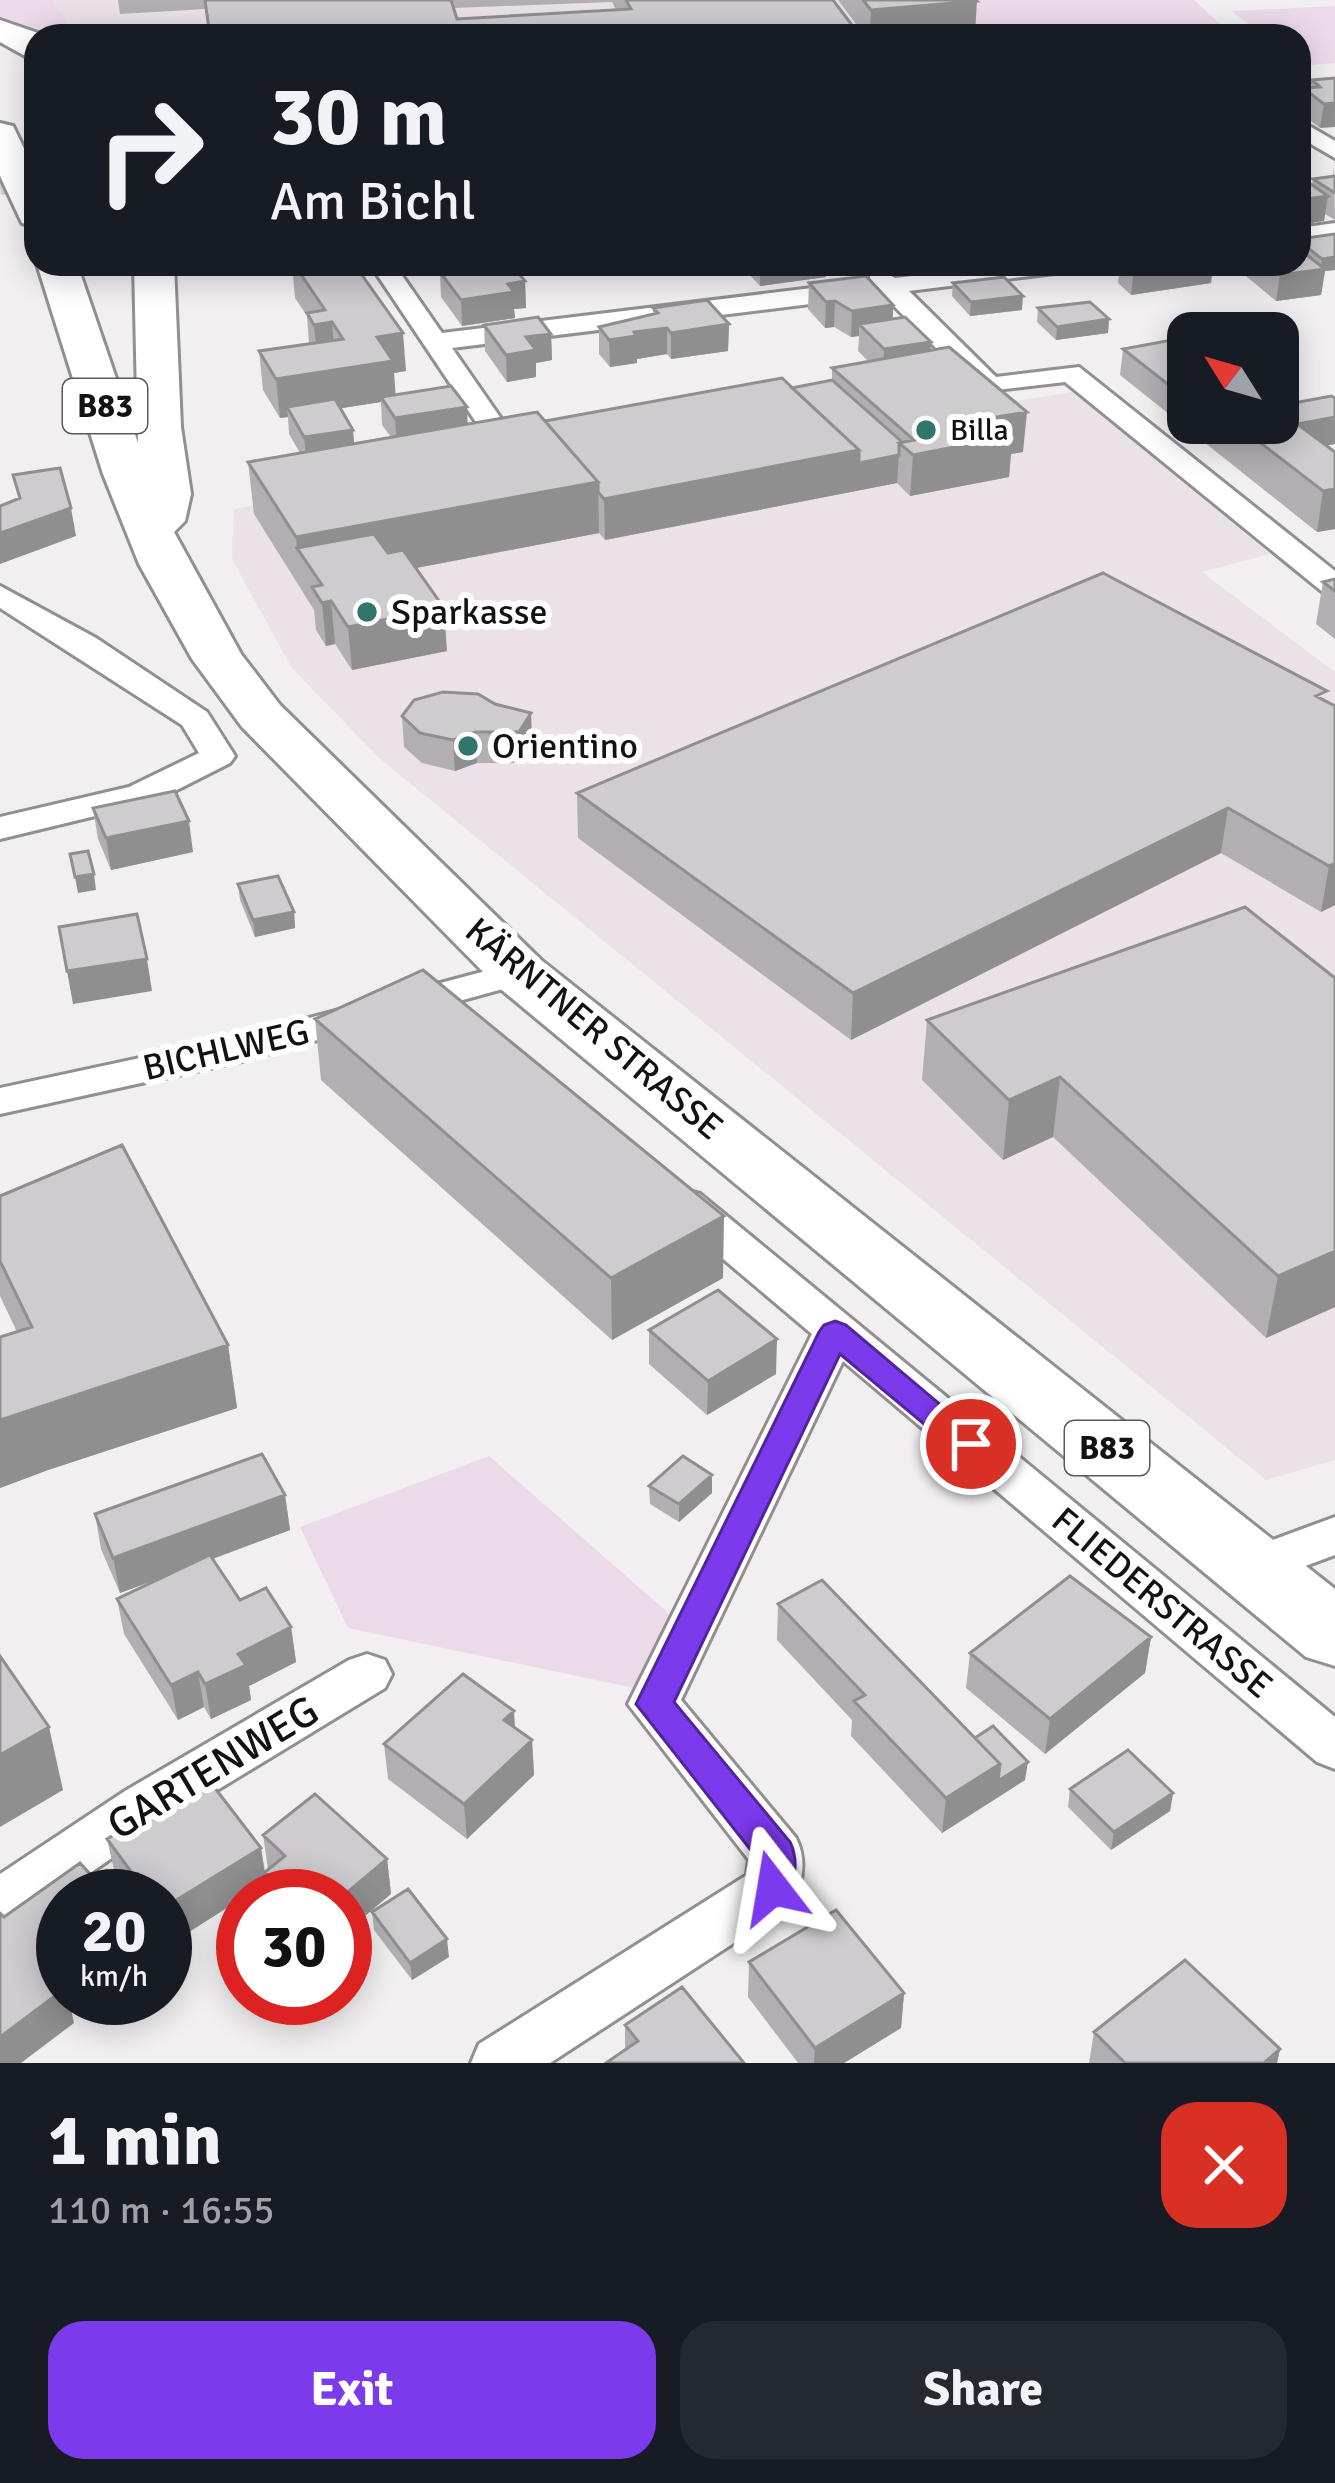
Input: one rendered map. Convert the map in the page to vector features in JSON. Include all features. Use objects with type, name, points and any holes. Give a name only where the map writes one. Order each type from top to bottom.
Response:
[{"type":"main road","points":[[0,134],[24,188]]},
{"type":"main road","name":"KÄRNTNER STRASSE","points":[[60,276],[155,547],[218,659],[495,998],[1254,1566],[1335,1634]]},
{"type":"main road","points":[[154,276],[159,427],[168,494],[155,547]]},
{"type":"street","points":[[390,276],[506,446]]},
{"type":"street","points":[[879,276],[990,386],[1070,373],[1335,586]]},
{"type":"street","points":[[435,342],[977,276]]},
{"type":"street","points":[[0,596],[85,645],[195,719],[218,756],[188,778],[84,810],[0,828]]},
{"type":"street","points":[[438,996],[495,998]]},
{"type":"street","name":"BICHLWEG","points":[[0,1101],[241,1049],[438,996],[495,998]]},
{"type":"street","name":"FLIEDERSTRASSE","points":[[662,1185],[1335,1747]]},
{"type":"street","points":[[500,2063],[773,1888],[777,1854],[654,1704],[835,1332]]},
{"type":"street","points":[[1254,1566],[1335,1535]]},
{"type":"street","name":"GARTENWEG","points":[[0,1904],[144,1807],[367,1674]]},
{"type":"shaded area","points":[[0,0],[53,0],[69,24],[24,28],[0,18]]},
{"type":"shaded area","points":[[53,0],[947,0],[943,24],[69,24]]},
{"type":"shaded area","points":[[947,0],[1194,0],[1220,24],[943,24]]},
{"type":"shaded area","points":[[1335,6],[1335,63],[1311,65],[1311,24],[1248,24],[1232,11]]},
{"type":"shaded area","points":[[955,378],[994,404],[1073,392],[1270,554],[1202,572],[1335,672],[1335,1460],[1266,1480],[379,758],[291,667],[232,559],[234,509]]},
{"type":"shaded area","points":[[489,1456],[674,1618],[634,1688],[348,1628],[300,1527]]},
{"type":"building","points":[[205,0],[451,0],[457,19],[631,9],[626,0],[833,0],[851,24],[208,24]]},
{"type":"building","points":[[863,0],[976,0],[977,1],[871,10]]},
{"type":"building","points":[[1335,78],[1335,103],[1324,104],[1311,94],[1311,88],[1320,87],[1312,80]]},
{"type":"building","points":[[1335,176],[1335,193],[1313,179]]},
{"type":"building","points":[[1311,184],[1328,196],[1311,198]]},
{"type":"building","points":[[1335,234],[1335,257],[1322,259],[1311,250],[1311,237]]},
{"type":"building","points":[[302,276],[363,276],[403,333],[377,337],[393,361],[276,379],[259,351],[343,339],[332,322],[314,325],[307,313],[325,310]]},
{"type":"building","points":[[443,276],[521,276],[525,281],[508,284],[514,292],[461,300]]},
{"type":"building","points":[[866,276],[893,305],[852,311],[835,301],[826,302],[809,283]]},
{"type":"building","points":[[1004,277],[1023,296],[971,302],[953,283]]},
{"type":"building","points":[[707,300],[729,324],[671,333],[667,328],[634,332],[636,336],[609,340],[599,327],[658,313],[653,308]]},
{"type":"building","points":[[1090,302],[1109,319],[1057,327],[1038,308]]},
{"type":"building","points":[[538,317],[551,334],[526,337],[536,350],[506,355],[484,325]]},
{"type":"building","points":[[905,317],[931,342],[884,349],[859,324]]},
{"type":"building","points":[[1167,341],[1167,384],[1123,349]]},
{"type":"building","points":[[949,347],[1027,412],[991,418],[1012,436],[913,455],[899,443],[914,440],[832,368]]},
{"type":"building","points":[[782,378],[859,450],[604,499],[598,482],[545,421]]},
{"type":"building","points":[[832,380],[902,442],[899,455],[859,463],[859,450],[792,388]]},
{"type":"building","points":[[451,386],[467,407],[395,418],[381,397]]},
{"type":"building","points":[[1331,396],[1335,417],[1299,424],[1299,402]]},
{"type":"building","points":[[335,399],[353,430],[304,437],[287,407]]},
{"type":"building","points":[[537,412],[598,482],[296,537],[248,462]]},
{"type":"building","points":[[1299,425],[1335,452],[1335,489],[1323,491],[1262,444],[1299,444]]},
{"type":"building","points":[[60,468],[71,508],[0,533],[0,506],[20,498],[13,475]]},
{"type":"building","points":[[374,534],[388,553],[403,550],[444,608],[348,627],[331,601],[322,603],[312,587],[322,585],[297,548]]},
{"type":"building","points":[[1103,573],[1327,691],[1316,696],[1335,706],[1335,863],[1329,866],[1228,808],[853,993],[577,793]]},
{"type":"building","points":[[443,692],[478,694],[495,704],[531,713],[519,732],[475,732],[453,740],[420,733],[402,716],[414,700]]},
{"type":"building","points":[[175,791],[189,821],[106,838],[93,808]]},
{"type":"building","points":[[88,851],[94,874],[75,877],[70,854]]},
{"type":"building","points":[[278,876],[294,912],[253,920],[238,884]]},
{"type":"building","points":[[1245,907],[1335,978],[1335,1251],[1278,1276],[1060,1077],[1009,1100],[927,1020]]},
{"type":"building","points":[[137,914],[147,959],[67,971],[59,927]]},
{"type":"building","points":[[423,970],[724,1216],[611,1278],[315,1019]]},
{"type":"building","points":[[122,1145],[228,1345],[0,1420],[0,1337],[32,1327],[0,1261],[0,1196]]},
{"type":"building","points":[[718,1290],[777,1339],[708,1381],[649,1330]]},
{"type":"building","points":[[262,1454],[285,1495],[113,1558],[95,1514]]},
{"type":"building","points":[[683,1456],[712,1475],[679,1504],[649,1486]]},
{"type":"building","points":[[210,1555],[240,1600],[266,1588],[291,1627],[238,1654],[246,1665],[205,1684],[198,1672],[171,1685],[117,1599]]},
{"type":"building","points":[[1070,1576],[1151,1637],[1050,1719],[970,1653]]},
{"type":"building","points":[[822,1580],[1000,1764],[946,1798],[854,1701],[865,1695],[778,1604]]},
{"type":"building","points":[[0,1656],[49,1727],[0,1755]]},
{"type":"building","points":[[463,1674],[514,1711],[504,1720],[532,1740],[464,1804],[384,1744]]},
{"type":"building","points":[[993,1726],[1028,1762],[998,1781],[1000,1764],[975,1738]]},
{"type":"building","points":[[1128,1750],[1173,1793],[1114,1832],[1070,1789]]},
{"type":"building","points":[[208,1779],[261,1848],[227,1869],[216,1869],[216,1876],[192,1890],[192,1869],[129,1869],[107,1839]]},
{"type":"building","points":[[315,1794],[387,1859],[372,1872],[269,1869],[285,1856],[263,1835]]},
{"type":"building","points":[[408,1889],[447,1939],[410,1963],[372,1912]]},
{"type":"building","points":[[36,1894],[36,2010],[0,2037],[0,1913],[4,1917]]},
{"type":"building","points":[[836,1910],[904,1993],[815,2048],[749,1962]]},
{"type":"building","points":[[1185,1960],[1280,2049],[1264,2063],[1125,2063],[1094,2032]]},
{"type":"building","points":[[682,1987],[744,2063],[606,2063],[638,2041],[625,2025]]},
{"type":"tunnel","points":[[0,184],[24,182]]},
{"type":"place","name":"Billa","points":[[926,430]]},
{"type":"place","name":"Sparkasse","points":[[367,612]]},
{"type":"place","name":"Orientino","points":[[468,746]]},
{"type":"route","points":[[773,1888],[777,1854],[654,1704],[835,1332],[971,1444]]}]
